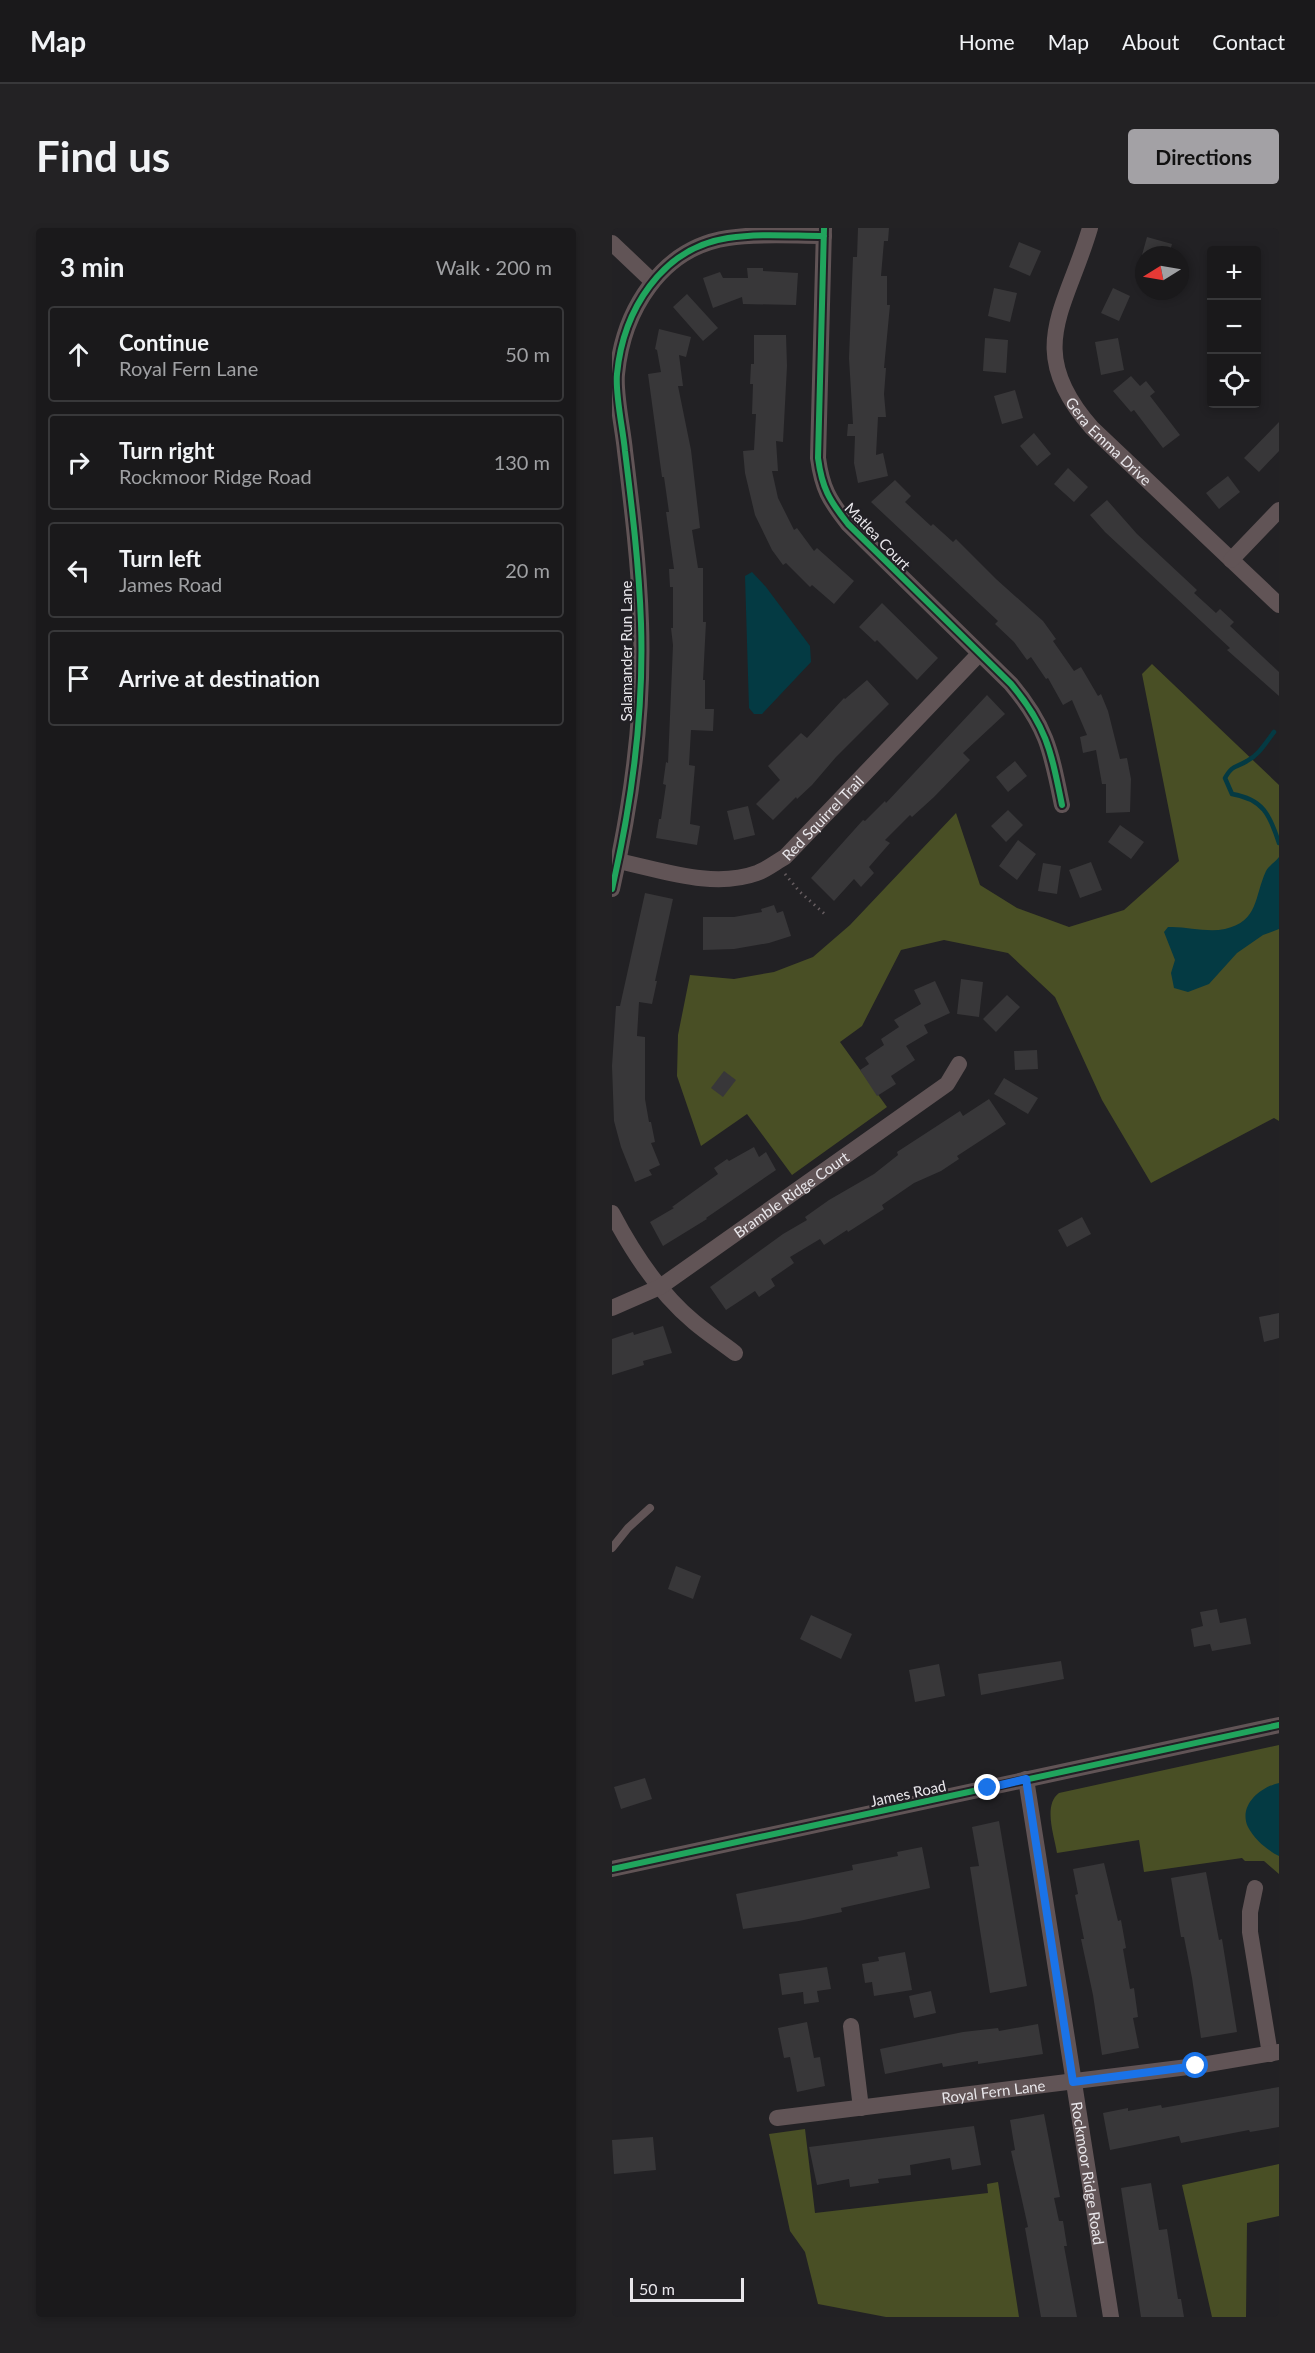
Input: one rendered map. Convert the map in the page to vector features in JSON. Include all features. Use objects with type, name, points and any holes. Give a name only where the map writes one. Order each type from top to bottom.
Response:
[{"type":"street","name":"Gera Emma Drive","points":[[1090,228],[1056,324],[1055,357],[1062,386],[1078,412],[1092,428],[1279,605]]},
{"type":"street","name":"Salamander Run Lane","points":[[612,889],[637,757],[641,685],[637,548],[616,377],[622,342],[631,315],[652,280],[696,247],[727,238],[824,232]]},
{"type":"street","name":"Matlea Court","points":[[824,232],[818,458],[822,483],[833,506],[848,524],[1011,684],[1031,708],[1045,734],[1062,806]]},
{"type":"street","points":[[612,243],[652,280]]},
{"type":"street","points":[[1231,560],[1279,510]]},
{"type":"street","name":"Red Squirrel Trail","points":[[618,861],[706,879],[757,873],[785,857],[979,654]]},
{"type":"street","name":"Bramble Ridge Court","points":[[612,1308],[660,1287],[947,1084],[959,1064]]},
{"type":"street","points":[[612,1214],[630,1247],[660,1287],[693,1321],[735,1353]]},
{"type":"street","name":"James Road","points":[[612,1869],[1279,1725]]},
{"type":"street","name":"Rockmoor Ridge Road","points":[[1026,1779],[1111,2317]]},
{"type":"street","points":[[1255,1888],[1250,1911],[1250,1932],[1274,2053]]},
{"type":"street","points":[[851,2026],[861,2108]]},
{"type":"street","name":"Royal Fern Lane","points":[[777,2118],[1196,2066],[1274,2053]]},
{"type":"lane","points":[[612,1548],[628,1528],[650,1509]]},
{"type":"path","points":[[785,874],[798,891],[827,916]]},
{"type":"green space","points":[[1152,664],[1279,785],[1279,1121],[1274,1118],[1151,1183],[1102,1100],[1055,997],[1008,953],[944,940],[901,950],[862,1026],[840,1042],[887,1107],[792,1175],[747,1114],[701,1146],[677,1076],[678,1035],[690,975],[734,979],[774,972],[813,957],[850,925],[956,813],[980,885],[1017,908],[1069,927],[1124,910],[1179,861],[1142,674]]},
{"type":"green space","points":[[1279,1745],[1279,1874],[1264,1861],[1245,1861],[1242,1858],[1144,1872],[1139,1840],[1057,1853],[1051,1813],[1054,1798],[1059,1793]]},
{"type":"green space","points":[[805,2129],[815,2213],[988,2193],[987,2184],[998,2182],[1019,2317],[886,2317],[818,2304],[805,2252],[790,2231],[769,2134]]},
{"type":"green space","points":[[1279,2164],[1279,2216],[1247,2223],[1246,2317],[1212,2317],[1182,2185]]},
{"type":"water","points":[[752,572],[810,646],[811,662],[762,714],[754,714],[749,708],[745,576]]},
{"type":"water","points":[[1279,857],[1279,929],[1263,935],[1237,953],[1209,984],[1188,992],[1174,988],[1171,973],[1175,960],[1164,932],[1168,927],[1218,930],[1244,920],[1254,907],[1266,871]]},
{"type":"water","points":[[1279,1783],[1279,1856],[1257,1840],[1248,1827],[1246,1812],[1248,1805],[1258,1793]]},
{"type":"building","points":[[858,228],[889,228],[888,241],[884,241],[881,276],[887,276],[887,305],[890,305],[884,368],[886,368],[884,394],[886,417],[878,417],[876,455],[883,453],[888,476],[858,483],[854,463],[855,436],[847,436],[848,424],[853,424],[849,358],[853,257],[857,257]]},
{"type":"building","points":[[1147,237],[1172,244],[1171,246],[1144,246]]},
{"type":"building","points":[[1019,242],[1041,251],[1030,276],[1009,267]]},
{"type":"building","points":[[747,268],[798,273],[796,305],[743,304],[742,297],[713,308],[703,278],[720,272],[723,278],[748,278]]},
{"type":"building","points":[[994,288],[1017,293],[1010,322],[988,316]]},
{"type":"building","points":[[1113,288],[1130,296],[1119,321],[1101,313]]},
{"type":"building","points":[[687,294],[718,328],[703,341],[673,307]]},
{"type":"building","points":[[659,329],[691,337],[686,357],[679,355],[683,386],[678,386],[691,450],[700,528],[692,530],[698,568],[703,568],[703,622],[706,622],[703,680],[705,680],[705,709],[714,709],[713,731],[691,730],[689,765],[695,766],[690,824],[700,826],[697,845],[656,838],[666,785],[663,784],[666,762],[668,763],[673,645],[671,628],[673,628],[673,587],[670,587],[669,569],[674,569],[666,512],[669,512],[648,374],[661,372],[655,349]]},
{"type":"building","points":[[754,335],[786,335],[787,366],[783,442],[776,441],[778,471],[772,471],[778,498],[794,530],[797,528],[814,551],[817,548],[854,581],[834,604],[812,585],[810,587],[786,563],[783,565],[772,550],[755,515],[745,473],[743,451],[754,450],[756,414],[752,414],[753,384],[750,384],[751,364],[754,364]]},
{"type":"building","points":[[985,338],[1008,340],[1006,373],[983,371]]},
{"type":"building","points":[[1118,338],[1124,370],[1101,375],[1095,342]]},
{"type":"building","points":[[1131,376],[1140,386],[1146,381],[1155,392],[1150,396],[1180,435],[1163,448],[1134,410],[1131,412],[1113,391]]},
{"type":"building","points":[[1015,390],[1023,418],[1002,424],[994,396]]},
{"type":"building","points":[[1279,422],[1279,451],[1259,472],[1244,458]]},
{"type":"building","points":[[1034,433],[1051,454],[1037,466],[1020,446]]},
{"type":"building","points":[[1068,468],[1088,487],[1074,502],[1054,484]]},
{"type":"building","points":[[1228,476],[1240,492],[1219,509],[1206,493]]},
{"type":"building","points":[[895,480],[911,496],[905,502],[953,542],[956,539],[1043,621],[1056,639],[1053,641],[1074,671],[1081,667],[1098,696],[1101,694],[1108,711],[1120,759],[1127,758],[1131,779],[1130,812],[1106,813],[1106,784],[1102,784],[1096,750],[1083,753],[1080,737],[1087,735],[1072,700],[1063,705],[1048,678],[1046,679],[1031,657],[1027,660],[1014,642],[995,624],[998,621],[871,502]]},
{"type":"building","points":[[1107,500],[1137,534],[1197,590],[1194,593],[1216,613],[1220,609],[1234,622],[1230,626],[1279,672],[1279,696],[1227,650],[1230,648],[1105,532],[1090,515]]},
{"type":"building","points":[[882,603],[938,658],[917,680],[877,640],[875,642],[859,627]]},
{"type":"building","points":[[867,680],[889,704],[836,757],[812,785],[773,820],[756,804],[780,780],[768,766],[801,733],[807,738],[844,698]]},
{"type":"building","points":[[987,695],[1005,714],[963,753],[970,760],[934,797],[912,817],[910,815],[885,840],[890,843],[869,867],[874,873],[861,887],[854,879],[834,901],[811,878],[863,820],[865,821],[885,801],[886,803]]},
{"type":"building","points":[[1015,761],[1027,776],[1008,792],[996,777]]},
{"type":"building","points":[[748,806],[755,835],[734,840],[727,811]]},
{"type":"building","points":[[1008,810],[1023,825],[1006,842],[991,826]]},
{"type":"building","points":[[1120,825],[1144,842],[1131,859],[1108,842]]},
{"type":"building","points":[[1018,840],[1036,854],[1017,880],[999,866]]},
{"type":"building","points":[[1091,862],[1102,890],[1080,898],[1069,870]]},
{"type":"building","points":[[1043,863],[1061,866],[1057,894],[1038,891]]},
{"type":"building","points":[[645,893],[673,899],[652,1004],[639,1002],[637,1036],[645,1037],[645,1099],[655,1142],[651,1143],[660,1165],[649,1170],[652,1175],[635,1182],[621,1147],[614,1121],[612,1066],[616,1006],[620,1006]]},
{"type":"building","points":[[774,905],[777,913],[783,911],[791,936],[769,943],[734,949],[703,950],[703,917],[734,917],[762,912],[761,909]]},
{"type":"building","points":[[961,979],[983,982],[979,1017],[957,1014]]},
{"type":"building","points":[[935,981],[950,1013],[924,1025],[928,1033],[906,1046],[915,1060],[891,1076],[896,1084],[877,1096],[860,1070],[869,1064],[865,1058],[884,1045],[881,1039],[899,1027],[894,1020],[921,1004],[914,990]]},
{"type":"building","points":[[1007,995],[1020,1007],[996,1032],[983,1019]]},
{"type":"building","points":[[1037,1050],[1038,1069],[1015,1070],[1014,1051]]},
{"type":"building","points":[[724,1071],[736,1080],[723,1097],[711,1088]]},
{"type":"building","points":[[1004,1078],[1038,1098],[1028,1114],[994,1094]]},
{"type":"building","points":[[989,1099],[1006,1124],[957,1156],[959,1159],[941,1171],[914,1183],[882,1205],[884,1209],[848,1232],[847,1230],[824,1245],[820,1239],[790,1257],[794,1263],[771,1279],[775,1286],[759,1297],[755,1291],[726,1310],[710,1287],[783,1234],[807,1220],[805,1217],[829,1200],[874,1174],[898,1155],[897,1152],[960,1111],[963,1116]]},
{"type":"building","points":[[754,1147],[759,1157],[766,1152],[776,1170],[707,1219],[663,1246],[650,1222],[674,1208],[672,1207],[718,1174],[714,1168],[727,1159],[729,1161]]},
{"type":"building","points":[[1082,1217],[1091,1234],[1067,1247],[1058,1230]]},
{"type":"building","points":[[1279,1313],[1279,1338],[1264,1342],[1259,1317]]},
{"type":"building","points":[[663,1326],[672,1353],[643,1361],[644,1365],[612,1375],[612,1339]]},
{"type":"building","points":[[676,1566],[701,1576],[693,1599],[668,1589]]},
{"type":"building","points":[[1217,1609],[1220,1623],[1246,1618],[1251,1644],[1212,1651],[1210,1644],[1194,1647],[1191,1629],[1203,1626],[1200,1612]]},
{"type":"building","points":[[811,1615],[852,1634],[841,1659],[800,1639]]},
{"type":"building","points":[[1061,1661],[1064,1679],[981,1695],[978,1674]]},
{"type":"building","points":[[939,1664],[945,1696],[915,1702],[909,1670]]},
{"type":"building","points":[[645,1778],[652,1799],[621,1809],[614,1787]]},
{"type":"building","points":[[999,1821],[1027,1986],[990,1993],[970,1867],[979,1866],[972,1827]]},
{"type":"building","points":[[922,1847],[930,1888],[841,1908],[842,1912],[743,1929],[736,1894],[853,1870],[852,1865],[898,1856],[897,1852]]},
{"type":"building","points":[[1104,1863],[1118,1921],[1121,1920],[1130,1989],[1134,1988],[1138,2017],[1133,2018],[1139,2048],[1102,2055],[1093,1995],[1081,1939],[1084,1939],[1075,1895],[1078,1894],[1073,1869]]},
{"type":"building","points":[[1206,1872],[1219,1940],[1222,1939],[1237,2032],[1201,2038],[1192,1978],[1184,1937],[1181,1937],[1171,1878]]},
{"type":"building","points":[[905,1952],[912,1990],[874,1996],[872,1982],[865,1983],[862,1964],[879,1961],[878,1957]]},
{"type":"building","points":[[827,1967],[831,1989],[817,1991],[819,2002],[804,2004],[803,1992],[782,1995],[779,1974]]},
{"type":"building","points":[[931,1991],[936,2013],[914,2018],[909,1996]]},
{"type":"building","points":[[807,2022],[814,2058],[820,2057],[825,2086],[797,2092],[790,2057],[784,2058],[778,2028]]},
{"type":"building","points":[[1038,2024],[1043,2054],[978,2064],[978,2061],[943,2067],[942,2063],[885,2074],[880,2049],[963,2032],[998,2028],[999,2031]]},
{"type":"building","points":[[1279,2087],[1279,2127],[1250,2132],[1249,2130],[1181,2143],[1179,2136],[1110,2150],[1103,2113],[1161,2105],[1162,2108]]},
{"type":"building","points":[[1044,2114],[1060,2197],[1054,2198],[1059,2221],[1063,2221],[1067,2246],[1064,2246],[1077,2317],[1041,2317],[1025,2228],[1028,2227],[1011,2151],[1015,2150],[1010,2120]]},
{"type":"building","points":[[974,2126],[981,2165],[952,2170],[950,2158],[910,2165],[911,2175],[878,2179],[879,2183],[850,2187],[849,2179],[817,2185],[809,2147]]},
{"type":"building","points":[[653,2137],[656,2170],[614,2174],[612,2140]]},
{"type":"building","points":[[1151,2183],[1159,2230],[1167,2229],[1178,2299],[1181,2299],[1184,2317],[1141,2317],[1121,2188]]},
{"type":"waterway","points":[[1274,732],[1255,755],[1233,768],[1225,778],[1232,794],[1243,796],[1264,810],[1279,843]]},
{"type":"cycle path","points":[[824,228],[818,458],[824,486],[848,524],[1011,684],[1023,699],[1033,713],[1046,740],[1062,805]]},
{"type":"cycle path","points":[[612,889],[631,790],[641,690],[639,580],[617,382],[621,350],[627,328],[637,306],[665,269],[683,255],[704,244],[728,238],[752,236],[824,236]]},
{"type":"cycle path","points":[[612,1869],[1279,1725]]},
{"type":"route","points":[[988,1788],[1026,1779],[1073,2082],[1196,2066]]}]
